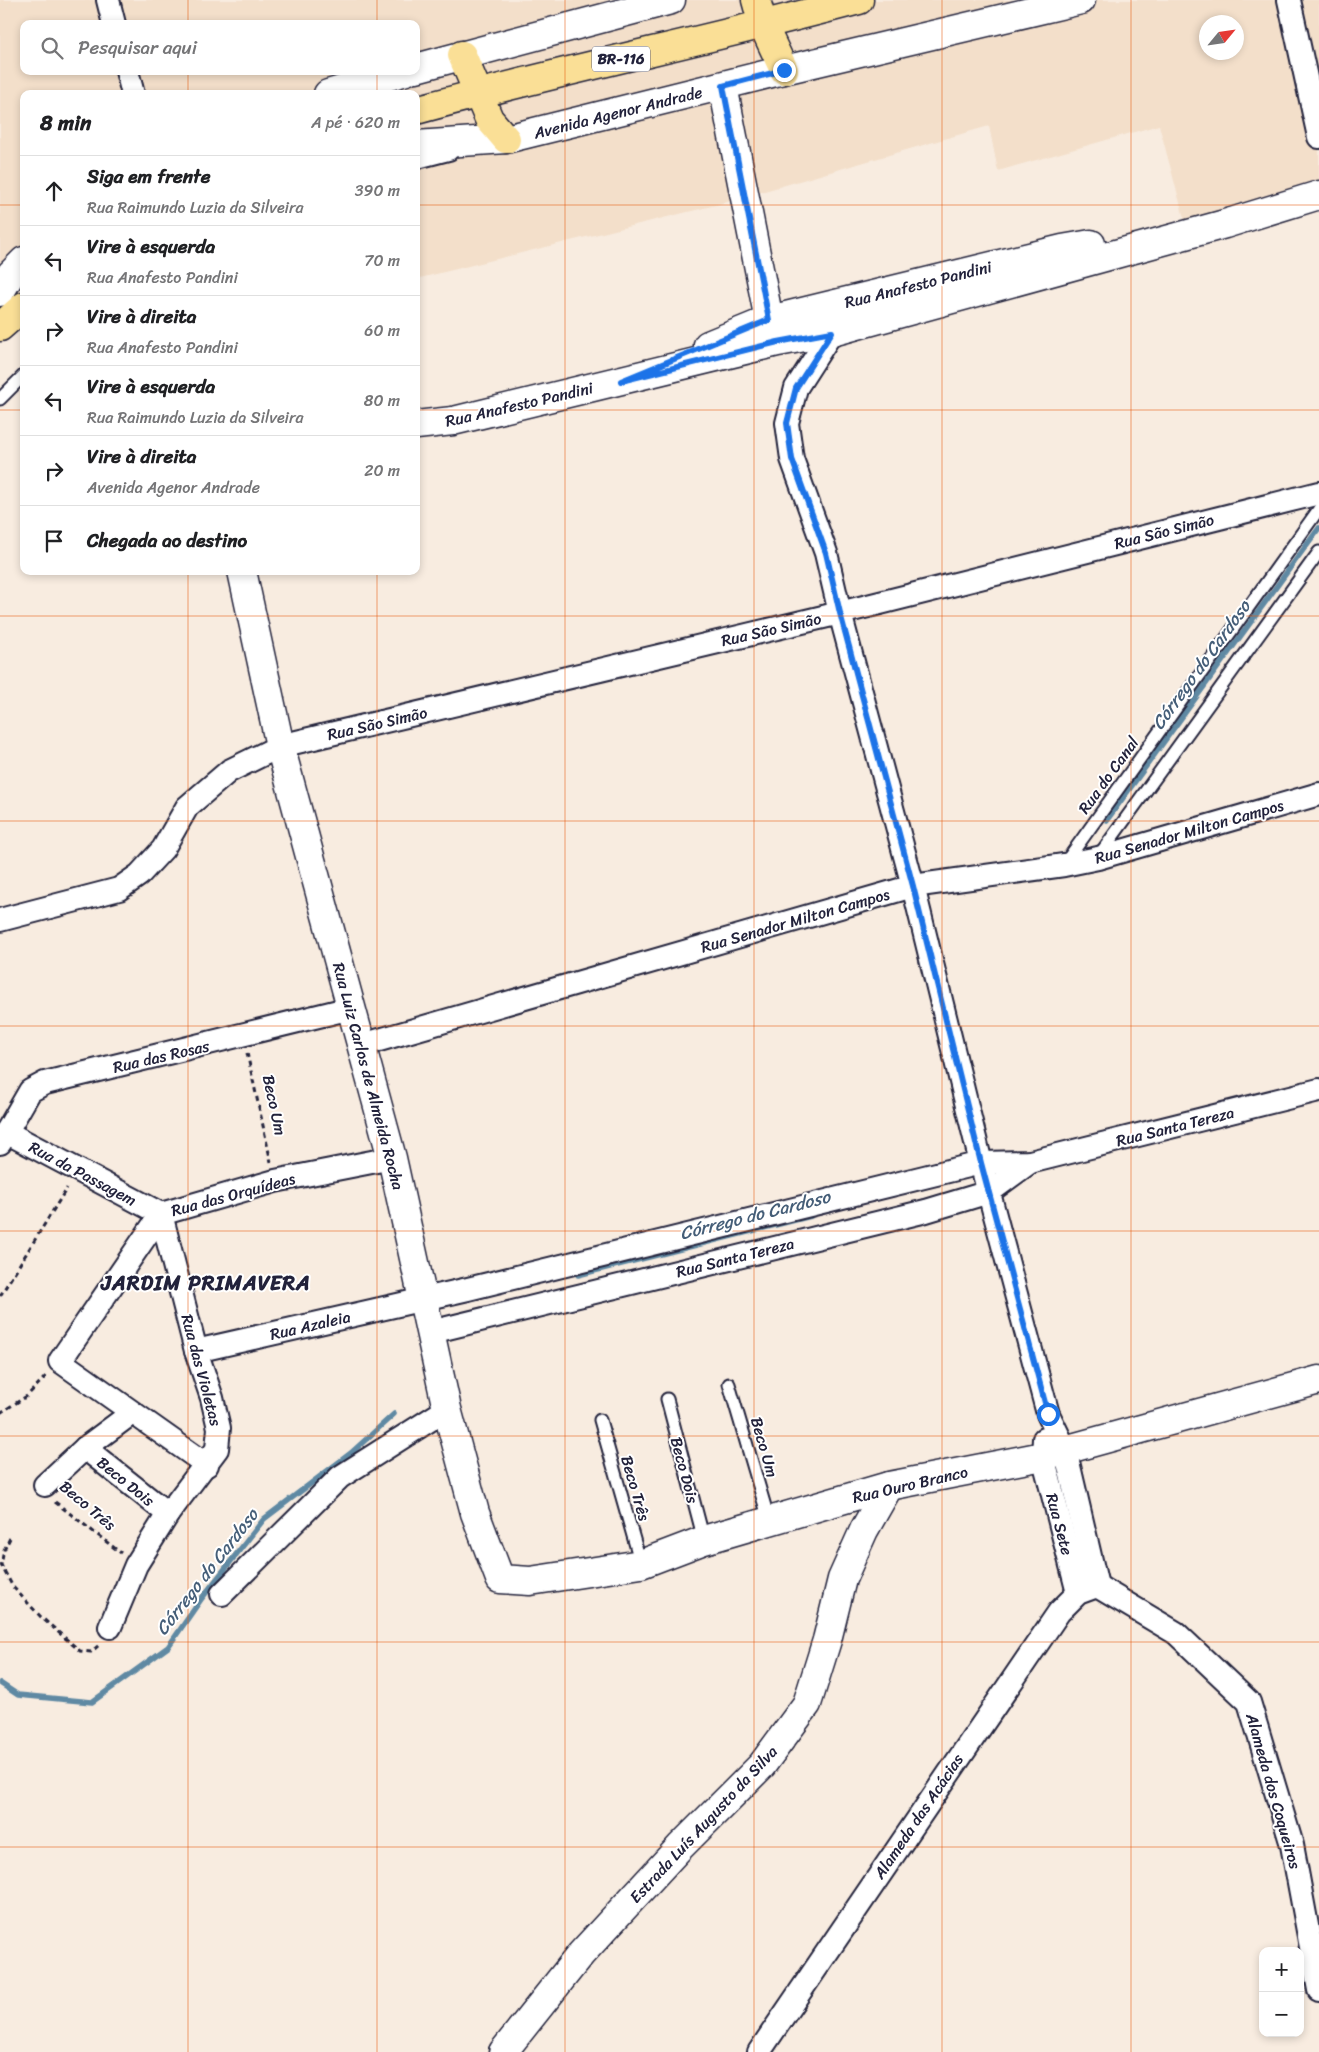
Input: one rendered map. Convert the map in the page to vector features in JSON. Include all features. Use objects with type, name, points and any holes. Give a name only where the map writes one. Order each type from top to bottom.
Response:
[{"type":"highway","name":"BR-116","points":[[420,109],[759,13],[859,0]]},
{"type":"highway","points":[[759,13],[784,70]]},
{"type":"highway","points":[[462,55],[489,120],[506,139]]},
{"type":"highway","points":[[0,327],[20,310]]},
{"type":"street","points":[[108,0],[113,20]]},
{"type":"street","points":[[420,67],[671,0]]},
{"type":"street","name":"Avenida Agenor Andrade","points":[[420,146],[506,139],[784,70],[1081,0]]},
{"type":"street","points":[[1289,0],[1319,137]]},
{"type":"street","points":[[128,75],[132,90]]},
{"type":"street","points":[[342,90],[392,75]]},
{"type":"street","points":[[723,86],[769,320]]},
{"type":"street","name":"Rua Anafesto Pandini","points":[[420,425],[453,421],[778,342],[832,332],[1225,224],[1319,195]]},
{"type":"street","name":"Rua Anafesto Pandini","points":[[621,381],[769,320],[1062,249],[1225,224]]},
{"type":"street","points":[[0,292],[11,274],[20,265]]},
{"type":"street","name":"Rua Sete","points":[[832,332],[796,388],[787,423],[792,459],[826,553],[840,613],[913,886],[981,1163],[1048,1414],[1054,1452],[1087,1589]]},
{"type":"street","name":"Rua São Simão","points":[[0,920],[119,889],[139,875],[163,849],[187,807],[229,770],[280,746],[840,613],[1319,492]]},
{"type":"street","name":"Rua Luiz Carlos de Almeida Rocha","points":[[243,575],[280,746],[392,1158],[447,1409],[475,1513],[500,1579]]},
{"type":"street","name":"Rua Senador Milton Campos","points":[[362,1045],[913,886],[1098,858],[1319,794]]},
{"type":"street","name":"Rua das Rosas","points":[[3,1138],[30,1091],[44,1083],[244,1036],[351,1008]]},
{"type":"street","name":"Rua Santa Tereza","points":[[424,1299],[981,1163],[1030,1162],[1319,1090]]},
{"type":"street","name":"Rua da Passagem","points":[[3,1138],[78,1170],[161,1214]]},
{"type":"street","name":"Rua das Orquídeas","points":[[60,1361],[161,1214],[275,1181],[392,1158]]},
{"type":"street","name":"Rua Santa Tereza","points":[[431,1332],[926,1211],[989,1192],[1030,1162]]},
{"type":"street","name":"Rua das Violetas","points":[[110,1627],[136,1565],[168,1514],[207,1465],[217,1449],[219,1428],[212,1398],[196,1351],[161,1214]]},
{"type":"street","name":"Rua Azaleia","points":[[196,1351],[424,1299]]},
{"type":"street","points":[[60,1361],[207,1465]]},
{"type":"street","name":"Rua Ouro Branco","points":[[500,1579],[530,1581],[641,1564],[704,1540],[889,1486],[1054,1452],[1319,1380]]},
{"type":"street","points":[[222,1594],[340,1477],[447,1409]]},
{"type":"street","points":[[45,1485],[84,1448],[132,1413]]},
{"type":"street","name":"Beco Dois","points":[[84,1448],[168,1514]]},
{"type":"street","name":"Estrada Luís Augusto da Silva","points":[[503,2052],[581,1954],[680,1847],[762,1765],[806,1704],[827,1640],[842,1579],[864,1530],[889,1486]]},
{"type":"street","name":"Alameda dos Coqueiros","points":[[1087,1589],[1176,1633],[1249,1702],[1292,1845],[1319,1990]]},
{"type":"street","name":"Alameda das Acácias","points":[[759,2052],[1059,1612],[1087,1589]]},
{"type":"lane","points":[[420,162],[506,139]]},
{"type":"lane","points":[[0,399],[20,379]]},
{"type":"lane","name":"Rua do Canal","points":[[1064,864],[1319,509]]},
{"type":"lane","points":[[1098,858],[1319,552]]},
{"type":"lane","name":"Beco Um","points":[[729,1384],[769,1520]]},
{"type":"lane","name":"Beco Dois","points":[[667,1399],[704,1540]]},
{"type":"lane","name":"Beco Três","points":[[600,1420],[641,1564]]},
{"type":"path","name":"Beco Um","points":[[244,1036],[275,1181]]},
{"type":"path","points":[[0,1296],[78,1170]]},
{"type":"path","points":[[0,1413],[27,1396],[60,1361]]},
{"type":"path","name":"Beco Três","points":[[45,1485],[44,1489],[52,1500],[113,1547]]},
{"type":"path","points":[[10,1538],[4,1550],[1,1565],[13,1587],[41,1617],[80,1651],[91,1652],[103,1641],[110,1627]]},
{"type":"shaded area","points":[[0,0],[1319,0],[1319,199],[1187,229],[1159,125],[998,171],[989,126],[716,205],[420,278],[420,90],[20,90],[20,310],[0,327]]},
{"type":"waterway","name":"Córrego do Cardoso","points":[[1107,820],[1319,528]]},
{"type":"waterway","name":"Córrego do Cardoso","points":[[578,1275],[811,1216]]},
{"type":"waterway","name":"Córrego do Cardoso","points":[[0,1683],[18,1695],[92,1702],[168,1647],[202,1598],[264,1519],[351,1453],[394,1414]]},
{"type":"district","name":"JARDIM PRIMAVERA","points":[[206,1283]]},
{"type":"route","points":[[784,70],[723,86],[769,320],[621,381],[778,342],[832,332],[796,388],[787,423],[792,459],[826,553],[840,613],[913,886],[981,1163],[1048,1414]]}]
